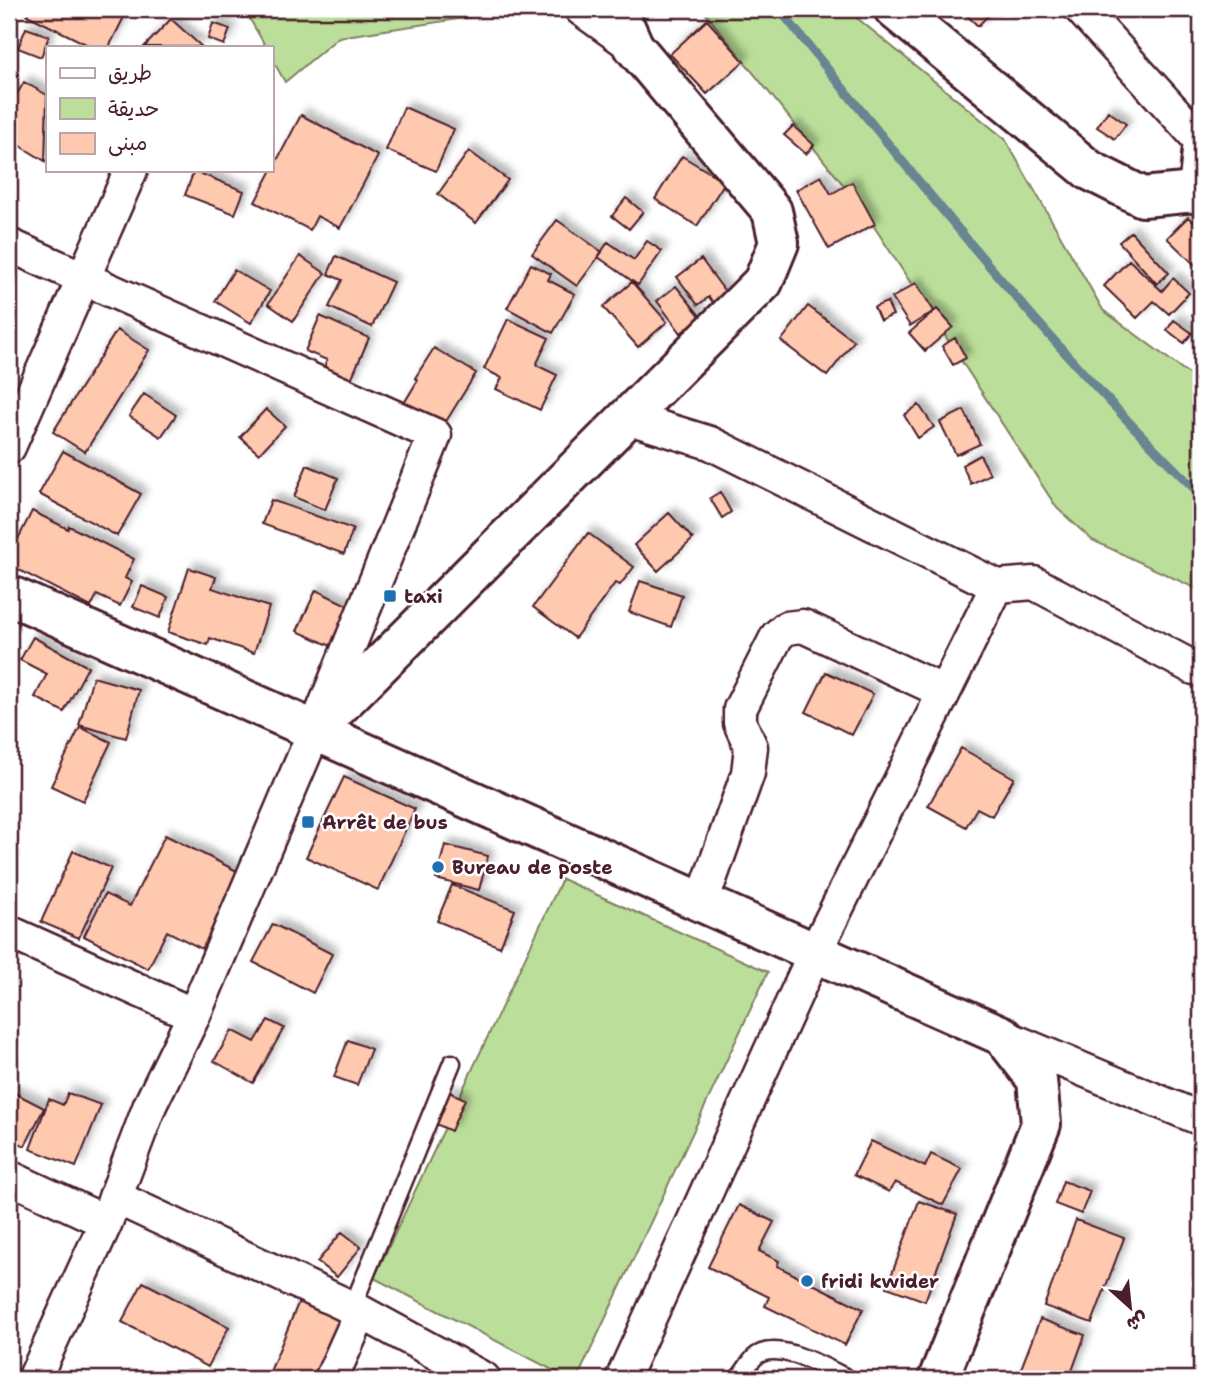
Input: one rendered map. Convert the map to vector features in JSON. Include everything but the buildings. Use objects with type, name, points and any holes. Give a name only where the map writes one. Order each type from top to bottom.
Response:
[{"type":"main road","points":[[315,730],[763,282],[779,243],[772,211],[634,47],[617,9]]},
{"type":"main road","points":[[894,9],[1089,170],[1143,197],[1199,193]]},
{"type":"main road","points":[[9,595],[1003,1036],[1037,1080],[1041,1124],[937,1379]]},
{"type":"street","points":[[581,9],[634,47]]},
{"type":"street","points":[[1081,9],[1200,139],[1199,193]]},
{"type":"street","points":[[9,447],[130,172]]},
{"type":"street","points":[[9,245],[435,435],[315,730],[194,1015],[150,1105],[111,1210],[34,1379]]},
{"type":"street","points":[[629,418],[710,443],[997,586],[1034,583],[1194,668]]},
{"type":"street","points":[[622,1379],[815,952],[997,586]]},
{"type":"street","points":[[702,902],[748,774],[751,747],[740,723],[740,709],[776,636],[786,628],[803,626],[944,692]]},
{"type":"street","points":[[9,932],[194,1015]]},
{"type":"street","points":[[1003,1036],[1201,1119]]},
{"type":"street","points":[[9,1177],[111,1210],[357,1310],[484,1379]]},
{"type":"street","points":[[331,1379],[357,1310]]},
{"type":"lane","points":[[357,1310],[452,1063]]},
{"type":"lane","points":[[738,1379],[757,1355],[777,1350],[804,1358],[849,1379]]},
{"type":"green space","points":[[244,9],[500,9],[505,12],[339,37],[285,82],[273,61],[273,46],[265,46]]},
{"type":"green space","points":[[702,9],[846,9],[1005,139],[1103,310],[1201,383],[1201,591],[1092,540],[1057,508],[862,208]]},
{"type":"green space","points":[[562,879],[768,972],[577,1379],[570,1379],[374,1278]]},
{"type":"waterway","points":[[779,9],[931,197],[1035,319],[1144,438],[1201,495]]},
{"type":"place","name":"taxi","points":[[390,596]]},
{"type":"place","name":"Arrêt de bus","points":[[308,822]]},
{"type":"place","name":"Bureau de poste","points":[[438,867]]},
{"type":"place","name":"fridi kwider","points":[[807,1281]]}]
